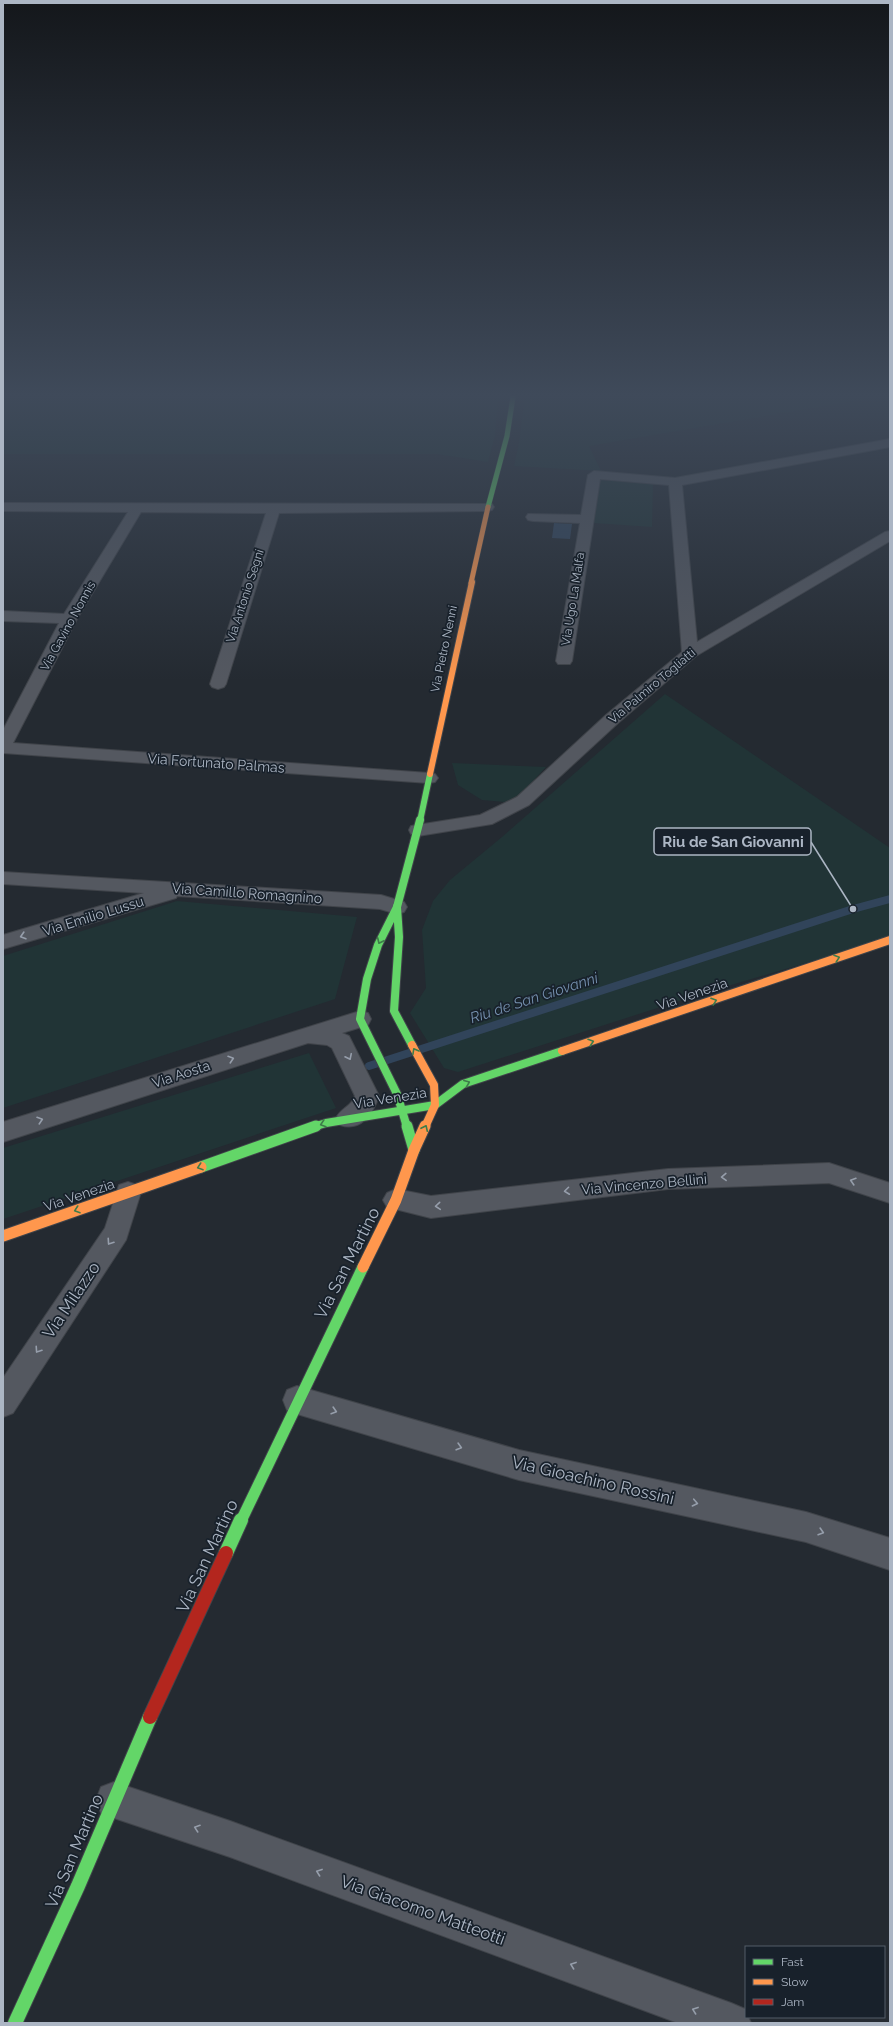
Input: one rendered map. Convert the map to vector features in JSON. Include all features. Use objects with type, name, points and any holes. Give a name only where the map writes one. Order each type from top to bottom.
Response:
[{"type":"street","name":"Via Pietro Nenni","points":[[361,1022],[367,979],[378,945],[398,907],[418,830],[428,778],[491,492]]},
{"type":"street","name":"Via Ugo La Malfa","points":[[564,661],[585,519],[591,492]]},
{"type":"street","points":[[676,492],[690,653]]},
{"type":"street","points":[[3,507],[274,509],[487,507]]},
{"type":"street","name":"Via Gavino Nonnis","points":[[3,747],[69,619],[137,508]]},
{"type":"street","name":"Via Antonio Segni","points":[[218,684],[274,509]]},
{"type":"street","points":[[533,517],[585,519]]},
{"type":"street","name":"Via Palmiro Togliatti","points":[[418,830],[485,820],[523,801],[612,719],[690,653],[890,535]]},
{"type":"street","points":[[3,616],[69,619]]},
{"type":"street","name":"Via Fortunato Palmas","points":[[3,747],[428,778]]},
{"type":"street","name":"Via Camillo Romagnino","points":[[3,878],[381,902],[398,907]]},
{"type":"street","points":[[88,917],[96,884]]},
{"type":"street","name":"Via Emilio Lussu","points":[[3,942],[182,889]]},
{"type":"street","name":"Via Pietro Nenni","points":[[398,907],[399,936],[394,1011],[434,1085],[435,1105]]},
{"type":"street","name":"Via Venezia","points":[[3,1236],[326,1123],[348,1118],[435,1105],[463,1084],[886,944]]},
{"type":"street","points":[[361,1022],[397,1094],[414,1150]]},
{"type":"street","name":"Via Aosta","points":[[3,1132],[307,1036],[361,1022]]},
{"type":"street","points":[[307,1036],[330,1037],[342,1042],[368,1096],[363,1108],[348,1118]]},
{"type":"street","name":"Via San Martino","points":[[15,2023],[78,1886],[155,1706],[297,1400],[396,1200],[414,1150],[435,1105]]},
{"type":"street","name":"Via Vincenzo Bellini","points":[[396,1200],[431,1207],[668,1179],[829,1173],[890,1192]]},
{"type":"street","name":"Via Milazzo","points":[[3,1403],[117,1232],[128,1192]]},
{"type":"street","name":"Via Gioachino Rossini","points":[[297,1400],[519,1465],[806,1527],[890,1554]]},
{"type":"street","name":"Via Giacomo Matteotti","points":[[114,1800],[238,1842],[731,2023]]},
{"type":"shaded area","points":[[598,492],[653,492],[652,527],[594,523]]},
{"type":"shaded area","points":[[665,694],[890,848],[890,938],[701,994],[458,1072],[444,1068],[410,1013],[426,988],[422,930],[433,901],[450,880],[502,837]]},
{"type":"shaded area","points":[[452,763],[546,767],[520,795],[505,802],[482,800],[458,785]]},
{"type":"shaded area","points":[[177,901],[357,917],[335,999],[3,1108],[3,956]]},
{"type":"shaded area","points":[[309,1053],[336,1108],[3,1219],[3,1148]]},
{"type":"water","points":[[554,523],[572,524],[570,539],[552,538]]},
{"type":"waterway","name":"Riu de San Giovanni","points":[[369,1066],[853,909],[890,899]]},
{"type":"traffic: fast","points":[[488,507],[492,492]]},
{"type":"traffic: fast","points":[[414,1150],[397,1094],[360,1019],[367,979],[378,945],[397,907],[418,830],[430,774]]},
{"type":"traffic: fast","points":[[397,907],[399,937],[394,1011],[412,1045]]},
{"type":"traffic: fast","points":[[201,1167],[326,1123],[435,1105],[463,1084],[562,1051]]},
{"type":"traffic: fast","points":[[226,1553],[280,1437],[363,1267]]},
{"type":"traffic: fast","points":[[15,2023],[78,1886],[150,1717]]},
{"type":"traffic: slow","points":[[430,774],[488,507]]},
{"type":"traffic: slow","points":[[562,1051],[890,940]]},
{"type":"traffic: slow","points":[[363,1267],[396,1200],[414,1150],[435,1105],[434,1085],[412,1045]]},
{"type":"traffic: slow","points":[[3,1236],[201,1167]]},
{"type":"traffic: jam","points":[[150,1717],[226,1553]]},
{"type":"place","name":"Riu de San Giovanni","points":[[853,909]]}]
